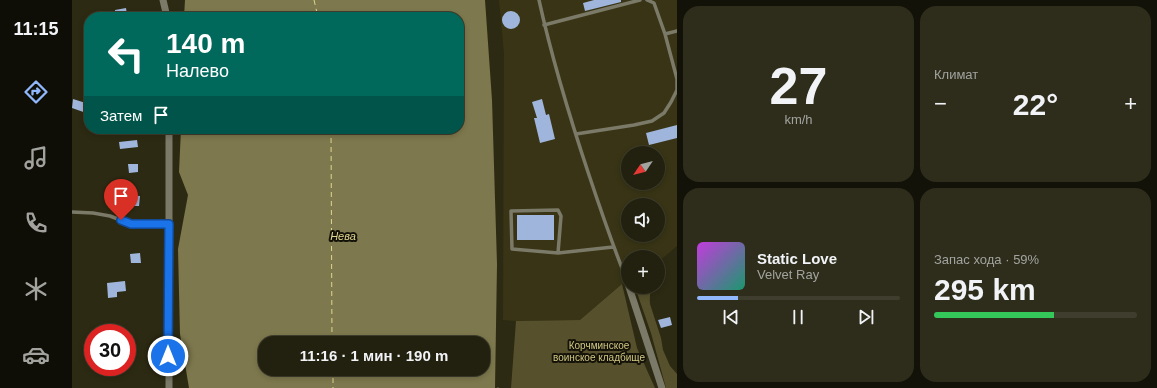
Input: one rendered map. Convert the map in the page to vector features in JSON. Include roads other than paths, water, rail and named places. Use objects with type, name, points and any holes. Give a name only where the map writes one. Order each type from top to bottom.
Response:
[{"type":"street","points":[[163,0],[166,12]]},
{"type":"street","points":[[169,134],[169,388]]},
{"type":"street","points":[[631,294],[662,388]]},
{"type":"lane","points":[[539,0],[544,25],[576,134],[613,247],[621,267]]},
{"type":"lane","points":[[544,25],[640,0]]},
{"type":"lane","points":[[576,134],[634,126],[652,121],[664,113],[671,102],[677,90],[677,79],[665,34],[654,3],[647,0]]},
{"type":"lane","points":[[665,34],[677,31]]},
{"type":"lane","points":[[558,253],[561,216],[558,210],[511,211],[512,249],[558,253],[613,247]]},
{"type":"lane","points":[[72,212],[110,216],[131,224],[169,224]]},
{"type":"water","name":"Нева","points":[[185,0],[485,0],[492,100],[497,264],[495,388],[189,388],[180,334],[178,249],[188,195],[179,172],[181,134],[464,134],[464,12],[184,12]]},
{"type":"park label","name":"Корчминское воинское кладбище","points":[[599,350]]}]
